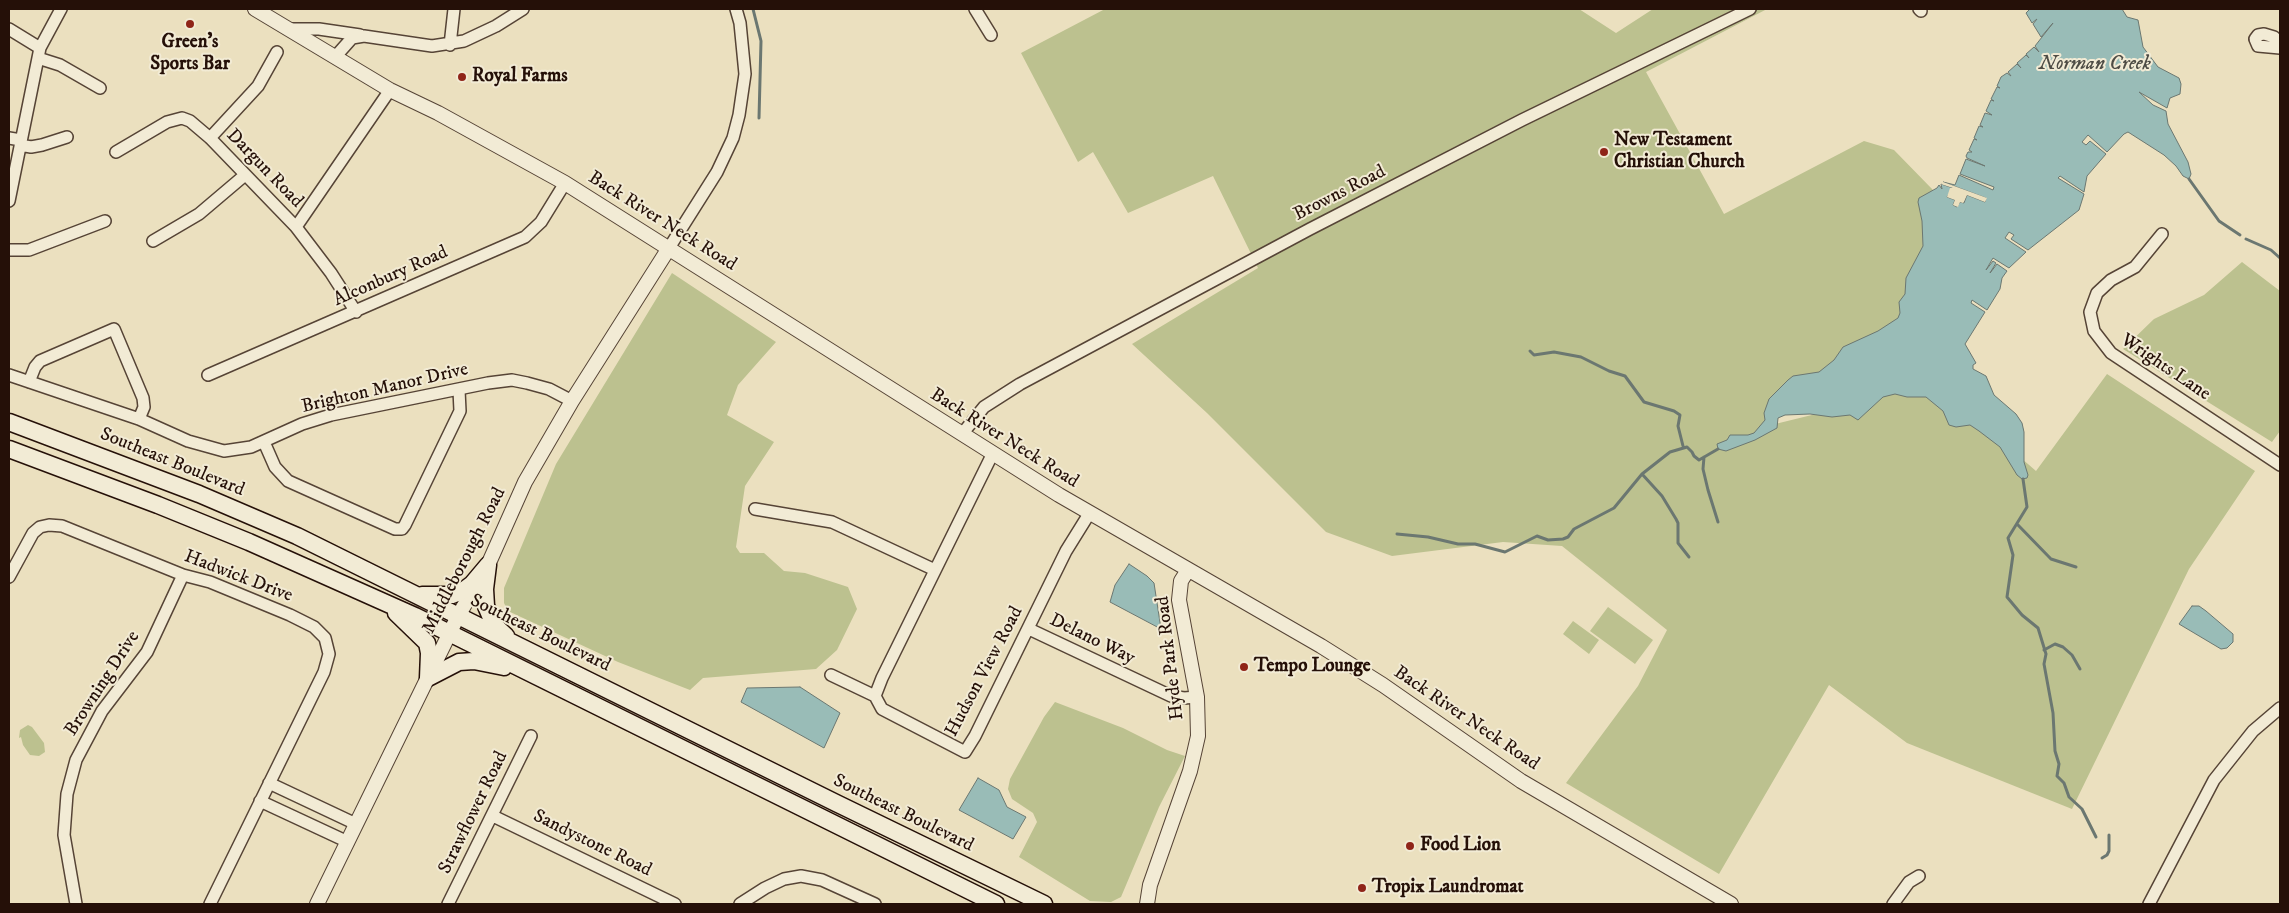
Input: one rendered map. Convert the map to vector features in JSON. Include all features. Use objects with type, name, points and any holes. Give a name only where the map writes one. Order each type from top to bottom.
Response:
[{"type":"main road","name":"Southeast Boulevard","points":[[9,422],[208,497],[297,536],[1044,904]]},
{"type":"main road","name":"Southeast Boulevard","points":[[9,449],[158,505],[302,564],[376,598],[996,904]]},
{"type":"main road","points":[[417,595],[452,595],[472,584],[488,565]]},
{"type":"main road","points":[[488,565],[485,589],[486,606],[494,625],[512,643]]},
{"type":"main road","points":[[376,598],[409,624],[427,643],[429,653],[428,678],[459,662],[474,661],[524,671]]},
{"type":"street","points":[[9,201],[39,53],[61,9]]},
{"type":"street","name":"Back River Neck Road","points":[[254,9],[336,56],[390,90],[438,113],[565,183],[1089,514],[1345,661],[1521,781],[1731,904]]},
{"type":"street","points":[[450,44],[454,9]]},
{"type":"street","points":[[289,29],[319,29],[425,45],[450,44],[481,34],[523,9]]},
{"type":"street","points":[[669,248],[717,172],[733,138],[739,116],[745,74],[740,23],[736,9]]},
{"type":"street","points":[[974,9],[991,36]]},
{"type":"street","name":"Browns Road","points":[[962,434],[984,407],[1020,384],[1310,229],[1522,120],[1750,9]]},
{"type":"street","points":[[9,29],[39,53],[100,88]]},
{"type":"street","points":[[2280,43],[2274,37],[2264,34],[2258,35],[2255,39],[2258,46],[2280,48]]},
{"type":"street","points":[[336,56],[352,38],[364,36]]},
{"type":"street","points":[[210,138],[258,86],[276,52]]},
{"type":"street","points":[[296,227],[390,90]]},
{"type":"street","name":"Dargun Road","points":[[116,152],[168,122],[182,118],[190,121],[210,138],[296,227],[331,273],[356,312]]},
{"type":"street","points":[[9,138],[31,147],[42,146],[67,136]]},
{"type":"street","points":[[153,241],[199,214],[245,175]]},
{"type":"street","name":"Alconbury Road","points":[[208,375],[524,237],[541,222],[565,183]]},
{"type":"street","points":[[9,250],[29,250],[105,221]]},
{"type":"street","name":"Wrights Lane","points":[[2162,234],[2135,267],[2111,280],[2097,293],[2090,312],[2094,331],[2111,353],[2280,465]]},
{"type":"street","name":"Middleborough Road","points":[[317,904],[458,616],[488,565],[526,482],[572,401],[669,248]]},
{"type":"street","points":[[29,382],[40,360],[114,329],[143,398],[144,407],[139,419]]},
{"type":"street","name":"Brighton Manor Drive","points":[[9,375],[139,419],[188,441],[224,451],[245,449],[302,424],[331,415],[488,383],[512,380],[549,389],[572,401]]},
{"type":"street","points":[[264,442],[275,467],[288,482],[395,529],[402,529],[460,411],[459,390]]},
{"type":"street","points":[[875,696],[993,453]]},
{"type":"street","points":[[755,509],[832,522],[935,570]]},
{"type":"street","name":"Hudson View Road","points":[[831,675],[875,696],[882,709],[964,752],[975,736],[1066,551],[1089,514]]},
{"type":"street","name":"Hadwick Drive","points":[[9,576],[33,532],[40,527],[50,525],[62,526],[182,575],[210,582],[309,623],[319,631],[328,644],[329,654],[324,672],[269,783]]},
{"type":"street","name":"Hyde Park Road","points":[[1147,904],[1150,885],[1196,750],[1197,697],[1179,600],[1181,581],[1188,570]]},
{"type":"street","name":"Browning Drive","points":[[76,904],[64,835],[67,794],[76,760],[102,711],[147,652],[182,575]]},
{"type":"street","name":"Delano Way","points":[[1029,629],[1171,696],[1197,697]]},
{"type":"street","points":[[2149,904],[2214,780],[2253,731],[2280,708]]},
{"type":"street","name":"Strawflower Road","points":[[448,904],[531,736]]},
{"type":"street","points":[[210,904],[269,783],[356,824]]},
{"type":"street","points":[[260,801],[348,842]]},
{"type":"street","name":"Sandystone Road","points":[[493,816],[675,904]]},
{"type":"street","points":[[740,904],[765,888],[784,879],[801,876],[822,880],[875,904]]},
{"type":"street","points":[[1893,904],[1909,882],[1920,876]]},
{"type":"street","name":"Hyde Park Road","points":[[1138,904],[1150,885]]},
{"type":"green space","points":[[1105,9],[1579,9],[1616,33],[1653,9],[1767,9],[1646,72],[1724,214],[1864,141],[1894,150],[1933,190],[1926,247],[1897,326],[1763,427],[1824,412],[1893,382],[1942,399],[2013,451],[2036,471],[2107,374],[2255,471],[2189,569],[2072,809],[1907,743],[1829,685],[1719,874],[1566,783],[1638,686],[1667,630],[1562,546],[1503,542],[1392,556],[1326,532],[1207,413],[1132,344],[1258,268],[1213,176],[1128,213],[1093,152],[1078,162],[1021,53]]},
{"type":"green space","points":[[2242,262],[2280,291],[2280,431],[2272,442],[2123,349],[2154,319],[2204,295]]},
{"type":"green space","points":[[672,273],[776,342],[738,385],[727,415],[774,442],[745,486],[736,547],[740,553],[764,553],[784,571],[805,573],[848,587],[857,609],[837,650],[816,669],[703,678],[690,690],[618,662],[508,611],[504,603],[504,588],[556,464]]},
{"type":"green space","points":[[1608,607],[1653,640],[1635,664],[1590,631]]},
{"type":"green space","points":[[1573,621],[1599,640],[1589,654],[1563,634]]},
{"type":"green space","points":[[1055,702],[1123,728],[1167,750],[1185,756],[1159,807],[1121,897],[1111,902],[1090,901],[1019,857],[1037,822],[1033,813],[1012,799],[1008,789],[1010,779],[1044,717]]},
{"type":"green space","points":[[28,725],[32,727],[44,743],[45,752],[39,756],[30,755],[23,745],[21,737],[19,738],[20,730]]},
{"type":"water","name":"Norman Creek","points":[[2030,9],[2122,9],[2127,17],[2138,20],[2143,47],[2158,67],[2179,78],[2181,84],[2180,94],[2170,98],[2167,108],[2139,92],[2153,105],[2166,111],[2168,124],[2188,162],[2191,174],[2189,179],[2183,176],[2176,166],[2164,155],[2128,132],[2107,152],[2088,135],[2082,142],[2086,145],[2090,141],[2106,154],[2087,176],[2084,192],[2060,176],[2058,178],[2084,194],[2079,210],[2028,250],[2011,239],[2014,235],[2009,232],[2005,238],[2026,252],[2009,268],[1993,258],[1986,270],[1993,261],[1996,263],[1990,273],[1997,264],[2007,271],[2002,278],[2000,289],[1987,310],[1972,300],[1971,303],[1985,312],[1965,344],[1976,363],[1973,365],[1973,369],[1986,376],[1994,395],[2016,414],[2022,423],[2024,432],[2024,462],[2028,475],[2027,478],[2022,479],[2017,475],[2000,447],[1979,431],[1970,425],[1956,427],[1949,425],[1943,411],[1926,397],[1907,397],[1895,394],[1883,397],[1858,420],[1850,415],[1832,417],[1810,414],[1785,415],[1778,418],[1777,428],[1755,440],[1726,451],[1718,449],[1717,444],[1727,440],[1730,435],[1754,433],[1765,420],[1764,413],[1769,399],[1793,376],[1819,372],[1834,360],[1843,347],[1878,331],[1898,318],[1900,313],[1899,302],[1905,294],[1906,278],[1923,246],[1919,198],[1939,185],[1942,189],[1941,184],[1953,188],[1947,197],[1955,200],[1953,205],[1957,207],[1960,202],[1964,203],[1967,195],[1985,202],[1986,198],[1943,182],[1955,185],[1959,175],[1993,190],[1994,187],[1960,174],[1966,159],[1985,166],[1966,156],[1968,152],[1972,152],[1969,150],[1974,139],[1977,140],[1974,138],[1979,126],[1983,127],[1980,125],[1985,113],[1992,115],[1986,111],[1991,100],[1994,101],[1991,99],[1997,87],[2000,88],[1997,86],[2001,77],[2007,73],[2011,76],[2008,72],[2017,64],[2021,68],[2017,63],[2026,55],[2029,58],[2026,54],[2034,47],[2039,52],[2035,46],[2053,23],[2041,37],[2033,24],[2037,19],[2032,23],[2026,13]]},
{"type":"water","points":[[1129,564],[1154,583],[1161,629],[1110,602],[1115,585]]},
{"type":"water","points":[[2192,606],[2199,606],[2233,634],[2233,642],[2227,648],[2221,649],[2179,624]]},
{"type":"water","points":[[800,687],[840,713],[824,748],[741,702],[747,688]]},
{"type":"water","points":[[978,778],[999,790],[1007,807],[1026,817],[1013,839],[959,810]]},
{"type":"pier","points":[[1943,182],[1987,198],[1985,202],[1967,195],[1963,203],[1960,202],[1958,207],[1953,205],[1955,200],[1947,197],[1950,188],[1953,188],[1941,184]]},
{"type":"waterway","points":[[753,9],[761,41],[759,118]]},
{"type":"waterway","points":[[2189,179],[2219,221],[2240,235]]},
{"type":"waterway","points":[[2246,239],[2271,250],[2280,258]]},
{"type":"waterway","points":[[1530,351],[1534,355],[1554,352],[1581,357],[1609,371],[1625,376],[1644,402],[1674,411],[1680,415],[1678,426],[1683,446]]},
{"type":"waterway","points":[[1397,534],[1428,537],[1458,544],[1475,544],[1505,552],[1537,536],[1548,540],[1563,539],[1568,537],[1574,529],[1614,508],[1642,474],[1670,452],[1687,447],[1699,460],[1718,449]]},
{"type":"waterway","points":[[1704,457],[1703,469],[1718,522]]},
{"type":"waterway","points":[[1642,474],[1662,496],[1676,519],[1678,523],[1678,543],[1689,557]]},
{"type":"waterway","points":[[2023,479],[2027,507],[2008,538],[2013,555],[2007,597],[2022,615],[2038,628],[2046,654],[2044,664],[2053,713],[2055,751],[2059,764],[2057,776],[2064,783],[2069,797],[2082,809],[2096,837]]},
{"type":"waterway","points":[[2017,524],[2051,559],[2076,567]]},
{"type":"waterway","points":[[2044,650],[2055,644],[2063,647],[2072,655],[2080,669]]},
{"type":"waterway","points":[[2102,858],[2109,851],[2109,835]]},
{"type":"place","name":"Green's Sports Bar","points":[[190,24]]},
{"type":"place","name":"Royal Farms","points":[[462,77]]},
{"type":"place","name":"New Testament Christian Church","points":[[1604,152]]},
{"type":"place","name":"Tempo Lounge","points":[[1244,667]]},
{"type":"place","name":"Food Lion","points":[[1410,846]]},
{"type":"place","name":"Tropix Laundromat","points":[[1362,888]]}]
